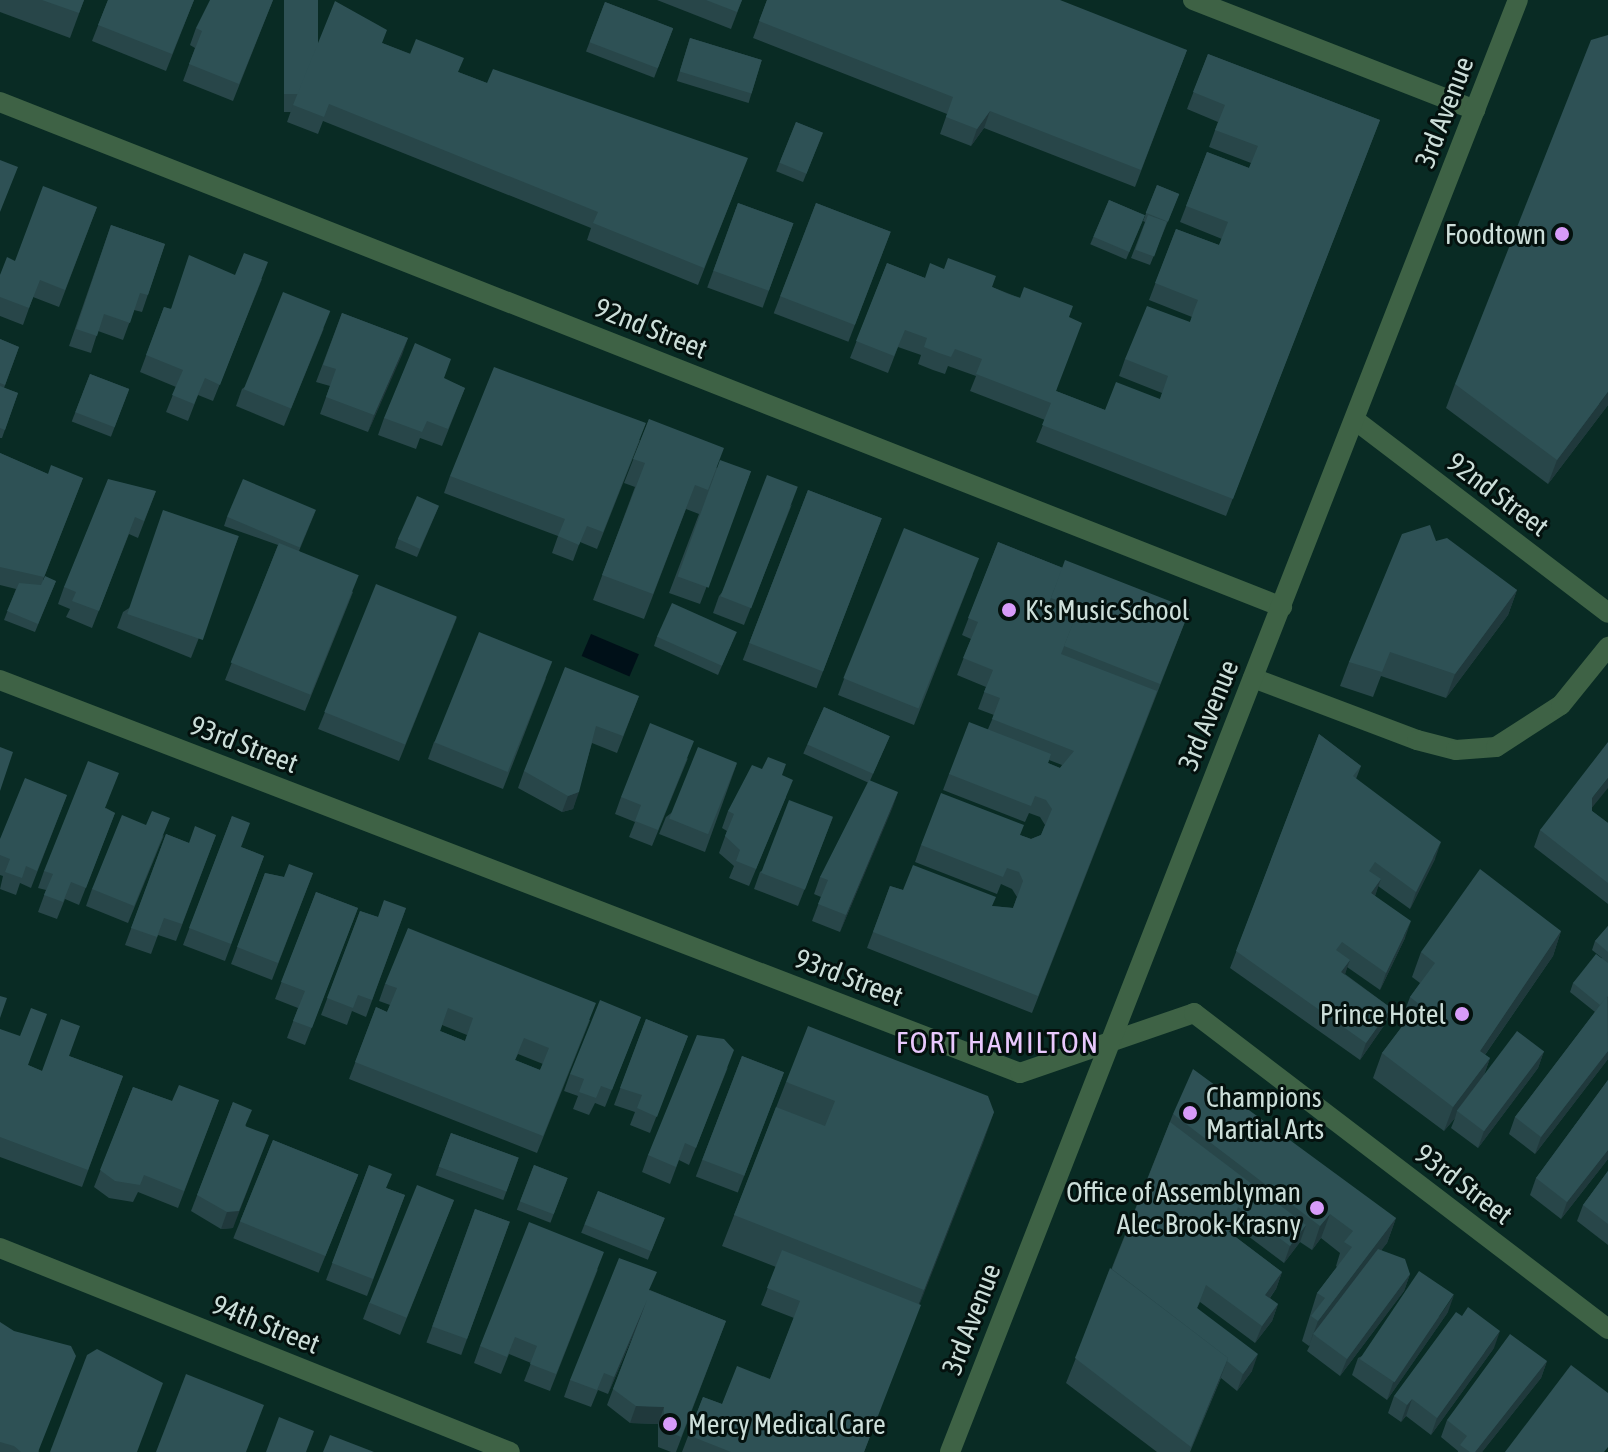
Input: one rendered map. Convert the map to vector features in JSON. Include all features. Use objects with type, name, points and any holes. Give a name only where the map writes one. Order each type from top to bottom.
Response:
[{"type":"street","points":[[1193,0],[1475,110]]},
{"type":"street","name":"3rd Avenue","points":[[950,1452],[1105,1044],[1282,607],[1518,0]]},
{"type":"street","name":"92nd Street","points":[[0,102],[1282,607]]},
{"type":"street","name":"92nd Street","points":[[1355,420],[1608,613]]},
{"type":"street","points":[[1253,678],[1417,740],[1483,748],[1561,705],[1608,647]]},
{"type":"street","name":"93rd Street","points":[[0,680],[1020,1073],[1194,1013],[1608,1329]]},
{"type":"street","name":"94th Street","points":[[0,1248],[510,1452]]},
{"type":"shaded area","points":[[591,634],[639,654],[629,676],[582,656]]},
{"type":"building","points":[[42,0],[84,0],[79,13]]},
{"type":"building","points":[[108,0],[194,0],[172,54],[98,25]]},
{"type":"building","points":[[210,0],[273,0],[239,84],[189,64],[202,31],[196,28]]},
{"type":"building","points":[[284,0],[318,0],[318,94],[284,94]]},
{"type":"building","points":[[706,0],[742,0],[737,12]]},
{"type":"building","points":[[767,0],[1060,0],[1187,50],[1141,170],[990,111],[977,129],[946,117],[953,97],[759,21]]},
{"type":"building","points":[[335,1],[387,30],[382,43],[410,54],[416,39],[464,58],[458,72],[487,83],[493,69],[748,158],[704,268],[593,223],[598,212],[329,104],[324,117],[293,105]]},
{"type":"building","points":[[605,2],[673,28],[658,68],[590,42]]},
{"type":"building","name":"Foodtown","points":[[1608,35],[1608,392],[1557,460],[1455,384],[1591,40]]},
{"type":"building","points":[[690,38],[762,60],[751,93],[680,71]]},
{"type":"building","points":[[1208,54],[1380,120],[1233,499],[1042,425],[1051,403],[976,374],[982,359],[955,349],[951,357],[939,353],[924,347],[927,338],[905,330],[894,356],[856,341],[887,263],[925,278],[930,263],[944,269],[948,258],[996,276],[992,287],[1008,294],[1020,298],[1024,287],[1073,306],[1069,317],[1082,323],[1056,391],[1105,410],[1116,382],[1160,399],[1168,376],[1125,359],[1147,306],[1190,322],[1198,300],[1155,283],[1176,229],[1219,245],[1228,222],[1186,206],[1207,152],[1249,168],[1258,146],[1215,130],[1225,105],[1193,92]]},
{"type":"building","points":[[796,122],[823,133],[806,174],[780,163]]},
{"type":"building","points":[[0,160],[18,167],[0,212]]},
{"type":"building","points":[[1157,185],[1179,194],[1168,222],[1146,213]]},
{"type":"building","points":[[43,186],[97,207],[65,290],[40,280],[29,308],[0,297],[0,275],[7,257],[15,261]]},
{"type":"building","points":[[1109,200],[1145,215],[1129,252],[1093,237]]},
{"type":"building","points":[[738,203],[793,223],[769,291],[713,271]]},
{"type":"building","points":[[816,203],[891,232],[855,325],[780,296]]},
{"type":"building","points":[[1148,215],[1167,222],[1154,257],[1135,250]]},
{"type":"building","points":[[111,225],[165,244],[148,295],[140,293],[130,323],[104,314],[97,336],[76,329]]},
{"type":"building","points":[[244,253],[268,262],[220,385],[205,378],[194,404],[172,395],[183,370],[146,355],[164,307],[171,309],[189,255],[235,275]]},
{"type":"building","points":[[283,292],[330,311],[291,408],[244,389]]},
{"type":"building","points":[[342,313],[408,338],[374,415],[326,397],[336,369],[323,365]]},
{"type":"building","points":[[0,339],[19,347],[5,385],[0,383]]},
{"type":"building","points":[[415,343],[451,359],[444,378],[465,388],[448,429],[427,421],[422,432],[384,418]]},
{"type":"building","points":[[494,367],[646,423],[603,532],[587,526],[579,545],[558,536],[565,519],[450,476]]},
{"type":"building","points":[[90,374],[129,389],[115,427],[75,412]]},
{"type":"building","points":[[0,386],[18,393],[5,430],[0,428]]},
{"type":"building","points":[[649,419],[724,448],[708,490],[695,485],[653,594],[602,575],[645,463],[633,459]]},
{"type":"building","points":[[0,453],[48,474],[51,465],[83,478],[44,577],[0,567]]},
{"type":"building","points":[[720,460],[751,471],[709,588],[678,577]]},
{"type":"building","points":[[767,475],[798,487],[751,608],[720,596]]},
{"type":"building","points":[[108,479],[156,491],[144,521],[135,517],[99,611],[72,601],[76,592],[64,587]]},
{"type":"building","points":[[243,479],[316,510],[300,548],[227,517]]},
{"type":"building","points":[[808,490],[882,518],[823,671],[749,643]]},
{"type":"building","points":[[417,496],[439,506],[420,549],[398,539]]},
{"type":"building","points":[[163,510],[239,536],[203,640],[127,614]]},
{"type":"building","points":[[1430,525],[1436,541],[1447,538],[1517,590],[1455,674],[1390,652],[1382,672],[1349,662],[1402,534]]},
{"type":"building","points":[[904,528],[979,558],[918,709],[843,678]]},
{"type":"building","points":[[998,542],[1063,568],[1048,605],[1076,616],[1061,654],[1157,691],[1038,996],[873,932],[890,886],[903,890],[913,865],[996,897],[992,906],[1013,908],[1023,881],[1019,872],[1007,868],[1003,877],[921,845],[941,793],[1024,825],[1020,835],[1031,839],[1041,835],[1052,809],[1046,800],[1035,796],[1031,806],[949,774],[969,722],[1051,754],[1048,763],[1060,768],[1074,751],[992,719],[1000,698],[984,692],[993,670],[963,658],[978,622],[968,618]]},
{"type":"building","points":[[279,543],[359,575],[310,695],[231,663]]},
{"type":"building","points":[[1065,560],[1190,609],[1160,684],[1064,646],[1079,608],[1051,598]]},
{"type":"building","points":[[45,576],[56,581],[38,624],[7,611],[19,583],[41,585]]},
{"type":"building","points":[[376,584],[457,617],[405,745],[324,712]]},
{"type":"building","points":[[672,603],[737,632],[722,666],[657,637]]},
{"type":"building","points":[[479,632],[552,662],[508,772],[434,742]]},
{"type":"building","points":[[565,667],[639,696],[623,736],[596,726],[579,792],[568,796],[524,771]]},
{"type":"building","points":[[824,707],[890,736],[873,774],[807,744]]},
{"type":"building","points":[[650,723],[694,741],[658,830],[635,821],[641,805],[621,797]]},
{"type":"building","points":[[1319,734],[1361,766],[1353,776],[1441,842],[1416,892],[1375,862],[1369,871],[1381,879],[1371,893],[1411,921],[1386,973],[1342,942],[1336,950],[1350,960],[1341,972],[1391,1008],[1366,1043],[1236,951]]},
{"type":"building","points":[[1608,742],[1608,778],[1592,798],[1592,811],[1608,823],[1608,883],[1540,830]]},
{"type":"building","points":[[0,747],[13,752],[0,791]]},
{"type":"building","points":[[698,747],[737,763],[708,834],[669,818]]},
{"type":"building","points":[[768,757],[786,764],[782,775],[793,780],[756,869],[736,861],[740,850],[725,836],[734,814],[728,811],[752,765],[762,769]]},
{"type":"building","points":[[88,761],[119,773],[105,808],[115,813],[86,888],[71,882],[63,902],[44,895],[53,874],[44,871]]},
{"type":"building","points":[[25,778],[67,795],[37,871],[26,866],[22,878],[5,872],[10,859],[0,855],[0,839]]},
{"type":"building","points":[[869,780],[898,792],[846,915],[818,904],[828,880],[820,877]]},
{"type":"building","points":[[789,800],[833,817],[805,890],[761,873]]},
{"type":"building","points":[[152,811],[170,818],[134,906],[92,889],[122,815],[146,825]]},
{"type":"building","points":[[232,816],[250,823],[241,847],[264,856],[231,944],[189,928]]},
{"type":"building","points":[[195,826],[216,835],[182,924],[164,918],[157,937],[131,928],[166,834],[189,843]]},
{"type":"building","points":[[289,864],[313,873],[278,963],[237,947],[265,873],[284,877]]},
{"type":"building","name":"Prince Hotel","points":[[1480,869],[1561,931],[1480,1051],[1490,1058],[1453,1107],[1382,1053],[1419,1004],[1410,997],[1435,963],[1421,952]]},
{"type":"building","points":[[316,892],[358,908],[312,1028],[293,1021],[305,991],[281,982]]},
{"type":"building","points":[[384,900],[406,908],[372,1000],[358,995],[353,1008],[327,998],[360,911],[378,917]]},
{"type":"building","points":[[1608,926],[1608,952],[1595,941]]},
{"type":"building","points":[[408,928],[596,1003],[543,1136],[355,1062],[376,1007],[387,1012],[397,988],[385,984]],"holes":[[[448,1008],[473,1018],[465,1041],[440,1031]],[[524,1038],[549,1048],[540,1070],[515,1060]]]},
{"type":"building","points":[[1596,954],[1608,963],[1608,996],[1600,1005],[1573,983]]},
{"type":"building","points":[[0,996],[7,998],[0,1018]]},
{"type":"building","points":[[1607,996],[1608,1051],[1541,1137],[1515,1117]]},
{"type":"building","points":[[600,1000],[641,1017],[612,1090],[601,1086],[596,1098],[579,1092],[584,1079],[570,1074]]},
{"type":"building","points":[[31,1008],[47,1014],[28,1065],[42,1071],[61,1019],[80,1026],[69,1056],[123,1076],[88,1170],[0,1137],[0,1029],[20,1036]]},
{"type":"building","points":[[646,1019],[688,1036],[657,1117],[637,1108],[642,1095],[620,1088]]},
{"type":"building","points":[[808,1026],[988,1096],[994,1112],[924,1290],[734,1215],[776,1107],[825,1126],[835,1101],[786,1082]]},
{"type":"building","points":[[1517,1031],[1544,1051],[1484,1131],[1457,1111]]},
{"type":"building","points":[[697,1035],[724,1039],[734,1050],[696,1148],[685,1143],[676,1167],[648,1155]]},
{"type":"building","points":[[742,1056],[784,1072],[744,1176],[702,1160]]},
{"type":"building","points":[[1193,1069],[1396,1218],[1318,1321],[1311,1316],[1325,1298],[1317,1293],[1352,1247],[1344,1242],[1353,1231],[1330,1214],[1320,1226],[1173,1114]]},
{"type":"building","points":[[1608,1080],[1608,1150],[1567,1202],[1536,1178]]},
{"type":"building","points":[[179,1085],[219,1100],[184,1191],[144,1175],[140,1185],[115,1181],[100,1170],[133,1087],[172,1101]]},
{"type":"building","points":[[233,1102],[252,1110],[245,1126],[269,1135],[239,1211],[227,1212],[197,1195]]},
{"type":"building","points":[[1170,1122],[1306,1225],[1290,1246],[1238,1207],[1229,1232],[1282,1272],[1265,1295],[1278,1304],[1262,1326],[1206,1285],[1197,1308],[1258,1354],[1243,1374],[1227,1361],[1228,1358],[1112,1269]]},
{"type":"building","points":[[451,1133],[519,1158],[506,1191],[439,1167]]},
{"type":"building","points":[[273,1140],[358,1174],[325,1256],[240,1222]]},
{"type":"building","points":[[369,1165],[392,1174],[386,1188],[405,1195],[373,1279],[332,1263]]},
{"type":"building","points":[[534,1165],[568,1178],[554,1214],[520,1201]]},
{"type":"building","points":[[1608,1171],[1608,1224],[1583,1205]]},
{"type":"building","points":[[417,1185],[454,1200],[407,1318],[369,1303]]},
{"type":"building","points":[[598,1191],[665,1218],[651,1251],[585,1224]]},
{"type":"building","points":[[475,1209],[510,1222],[467,1339],[432,1326]]},
{"type":"building","points":[[529,1222],[604,1252],[556,1374],[530,1364],[537,1346],[515,1337],[507,1357],[480,1346]]},
{"type":"building","points":[[1378,1249],[1405,1259],[1410,1274],[1347,1359],[1313,1334]]},
{"type":"building","points":[[782,1250],[921,1305],[864,1452],[731,1452],[688,1435],[703,1397],[722,1404],[737,1366],[770,1379],[800,1301],[767,1288]]},
{"type":"building","points":[[619,1258],[657,1272],[649,1290],[726,1321],[681,1437],[664,1430],[664,1407],[636,1406],[613,1389],[647,1300],[614,1377],[604,1373],[597,1390],[570,1380]]},
{"type":"building","points":[[1110,1268],[1228,1358],[1191,1447],[1075,1358]]},
{"type":"building","points":[[1419,1271],[1454,1294],[1395,1382],[1360,1359]]},
{"type":"building","points":[[1468,1307],[1500,1331],[1437,1418],[1412,1399],[1407,1405],[1394,1396],[1456,1312],[1462,1316]]},
{"type":"building","points":[[0,1322],[14,1331],[71,1346],[76,1356],[38,1452],[21,1452],[14,1446],[0,1442]]},
{"type":"building","points":[[1510,1334],[1547,1361],[1475,1452],[1470,1452],[1460,1445],[1467,1436],[1447,1420]]},
{"type":"building","points":[[97,1349],[163,1383],[137,1452],[50,1452],[87,1355]]},
{"type":"building","points":[[1571,1365],[1608,1393],[1608,1447],[1604,1452],[1505,1452]]},
{"type":"building","points":[[186,1374],[264,1405],[246,1452],[156,1452]]},
{"type":"building","points":[[279,1417],[314,1431],[306,1452],[266,1452]]},
{"type":"building","points":[[330,1435],[374,1452],[323,1452]]},
{"type":"place","name":"Foodtown","points":[[1562,234]]},
{"type":"place","name":"K's Music School","points":[[1009,610]]},
{"type":"place","name":"Prince Hotel","points":[[1462,1014]]},
{"type":"place","name":"Champions Martial Arts","points":[[1190,1113]]},
{"type":"place","name":"Office of Assemblyman Alec Brook-Krasny","points":[[1317,1208]]},
{"type":"place","name":"Mercy Medical Care","points":[[670,1424]]},
{"type":"district","name":"FORT HAMILTON","points":[[998,1042]]}]
